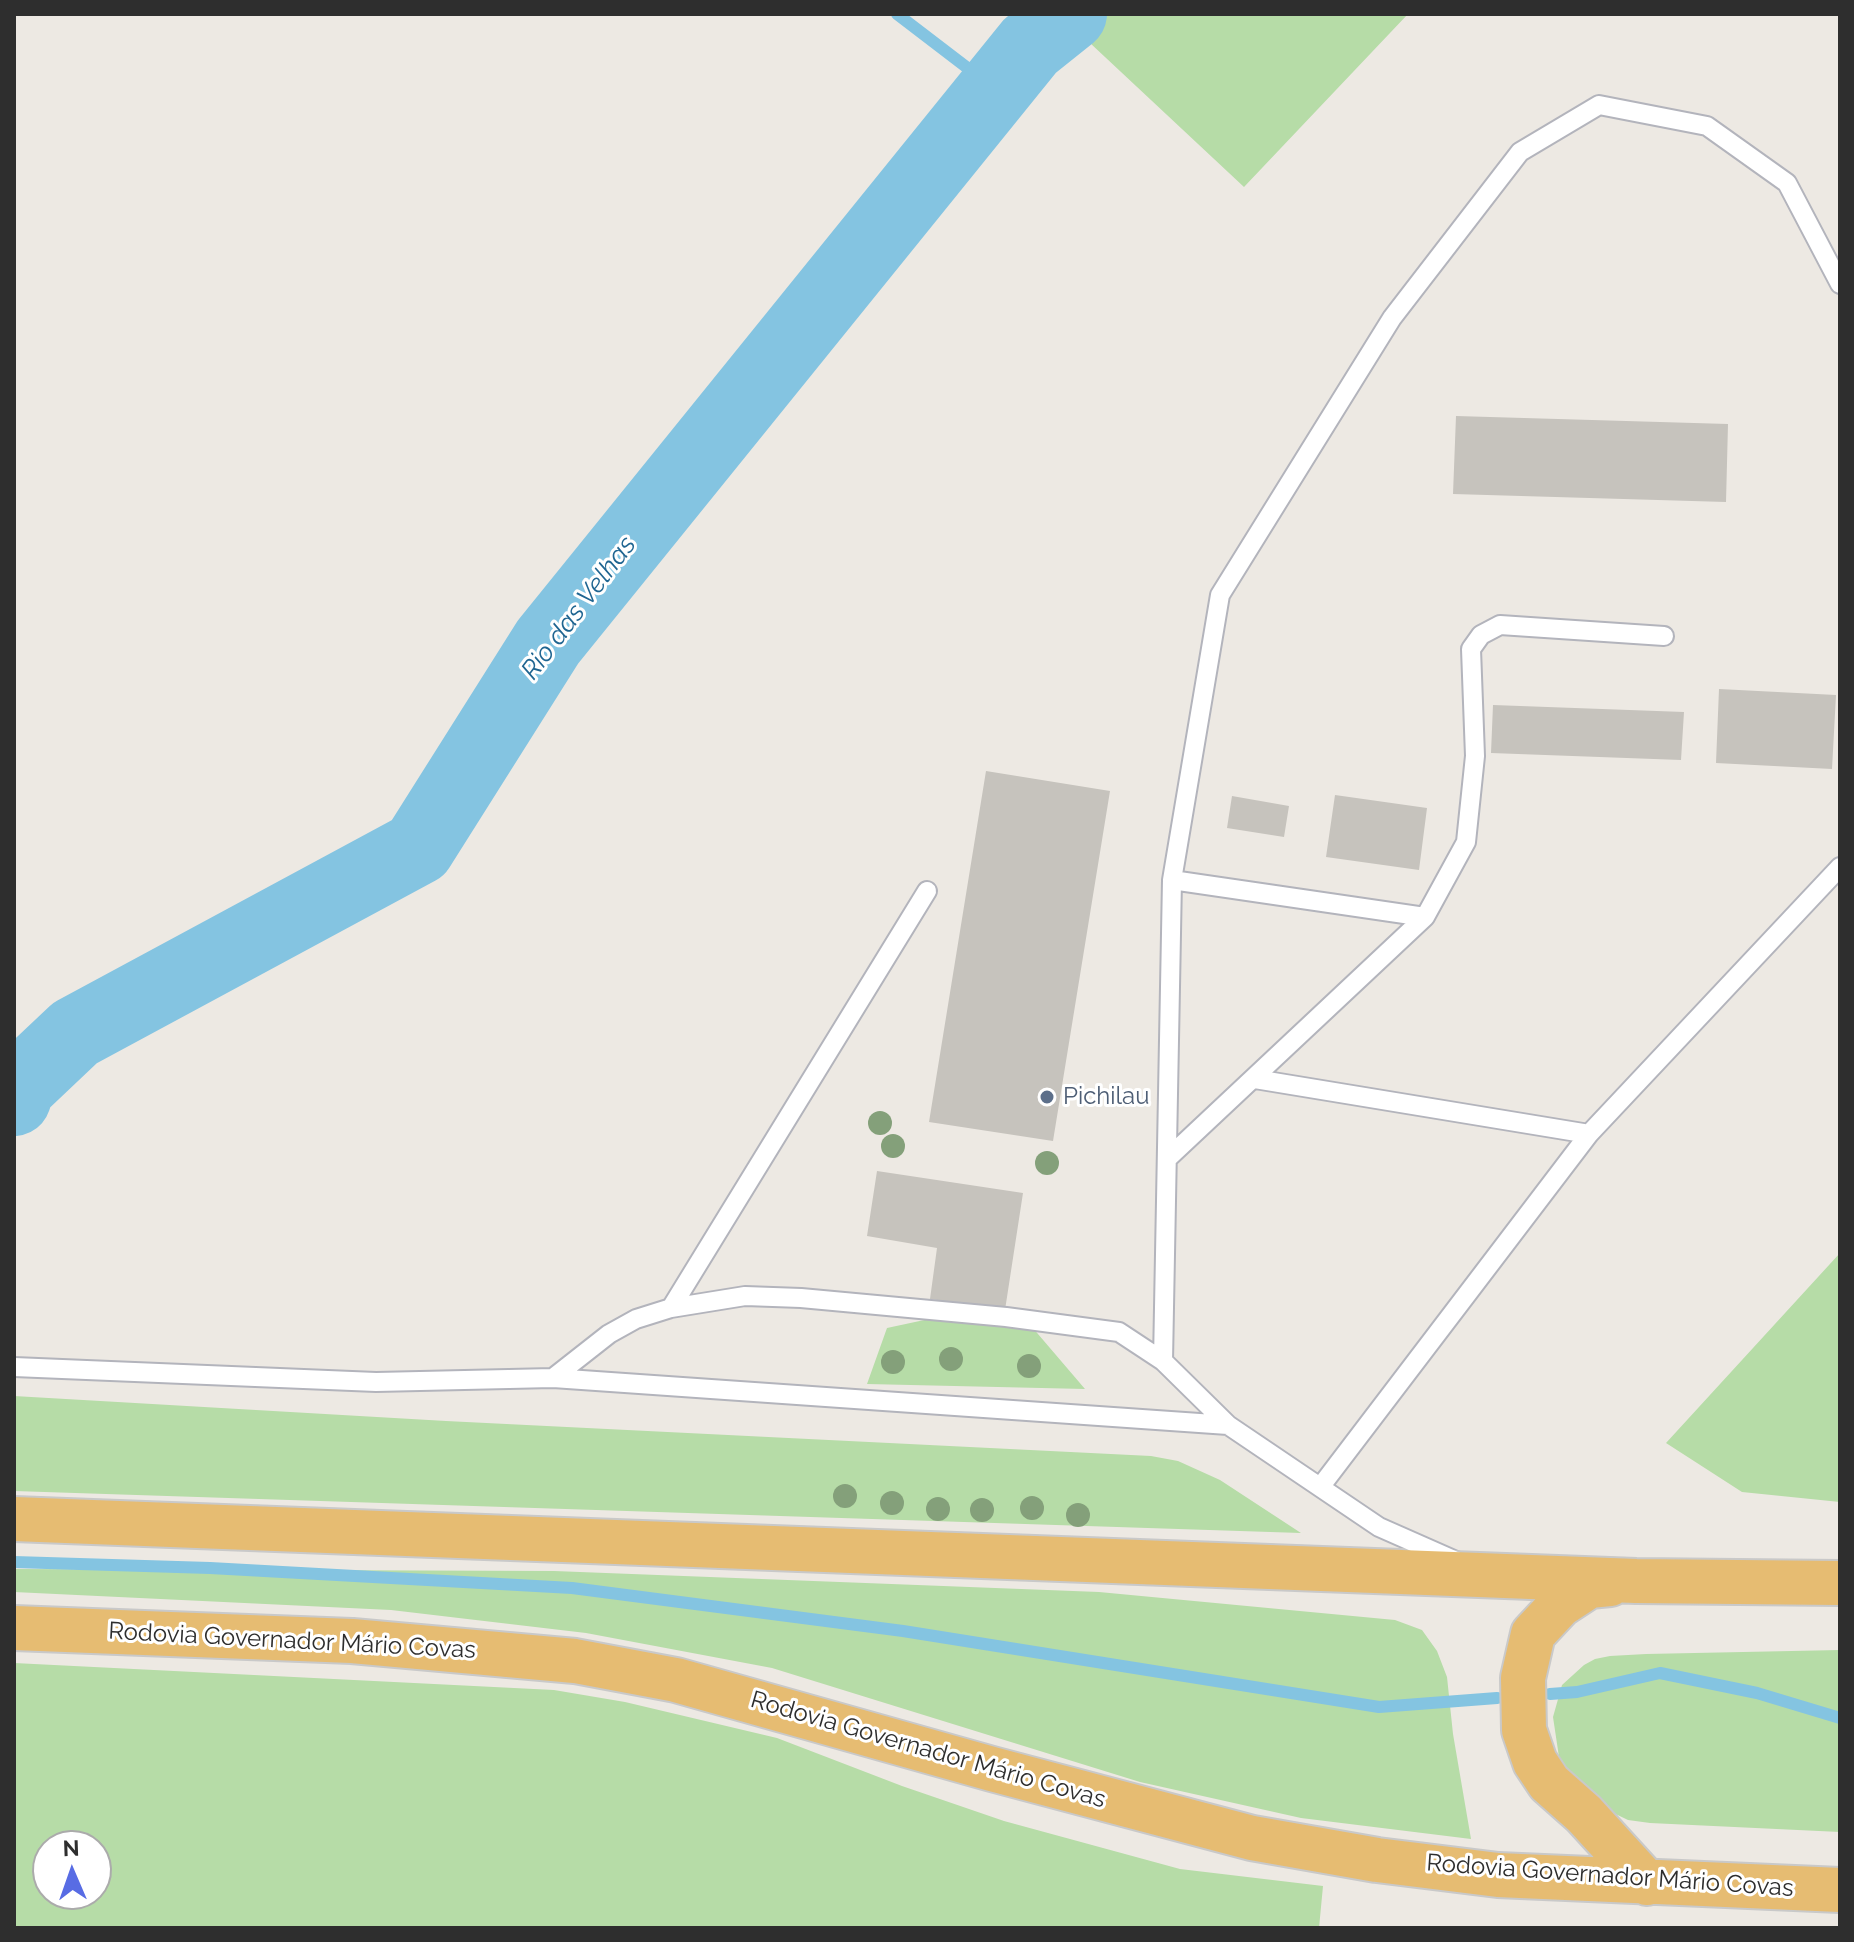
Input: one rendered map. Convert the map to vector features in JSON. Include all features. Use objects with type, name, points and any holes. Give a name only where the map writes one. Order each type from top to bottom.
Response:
[{"type":"highway","points":[[14,1519],[1031,1560],[1636,1581],[1840,1583]]},
{"type":"highway","points":[[1636,1581],[1589,1586],[1560,1605],[1533,1634],[1523,1678],[1524,1730],[1535,1762],[1549,1783],[1584,1814],[1647,1883]]},
{"type":"highway","name":"Rodovia Governador Mário Covas","points":[[14,1628],[352,1641],[575,1661],[676,1680],[1252,1838],[1377,1860],[1498,1875],[1840,1890]]},
{"type":"lane","points":[[1163,1361],[1172,880],[1220,595],[1392,318],[1520,152],[1599,105],[1707,126],[1787,183],[1840,284]]},
{"type":"lane","points":[[1167,1159],[1425,917],[1466,842],[1475,756],[1471,649],[1481,635],[1500,625],[1664,636]]},
{"type":"lane","points":[[1321,1486],[1589,1134],[1840,867]]},
{"type":"lane","points":[[1172,880],[1425,917]]},
{"type":"lane","points":[[671,1308],[927,891]]},
{"type":"lane","points":[[1255,1079],[1589,1134]]},
{"type":"lane","points":[[553,1378],[609,1334],[636,1319],[671,1308],[745,1296],[801,1298],[1006,1317],[1119,1332],[1163,1361],[1228,1425],[1379,1527],[1492,1575]]},
{"type":"lane","points":[[14,1367],[376,1382],[553,1378],[1228,1425]]},
{"type":"green space","points":[[1059,14],[1408,14],[1244,187]]},
{"type":"green space","points":[[1840,1253],[1840,1502],[1742,1492],[1666,1443]]},
{"type":"green space","points":[[929,1319],[1032,1327],[1085,1389],[867,1384],[887,1328]]},
{"type":"green space","points":[[14,1396],[1151,1456],[1178,1461],[1220,1480],[1301,1533],[14,1491]]},
{"type":"green space","points":[[14,1569],[554,1571],[1099,1592],[1395,1620],[1422,1630],[1437,1651],[1447,1677],[1453,1734],[1471,1839],[1301,1818],[1140,1782],[772,1668],[586,1633],[391,1610],[14,1592]]},
{"type":"green space","points":[[1840,1650],[1840,1832],[1628,1820],[1603,1808],[1567,1775],[1559,1757],[1553,1717],[1562,1685],[1595,1659],[1646,1654]]},
{"type":"green space","points":[[14,1663],[554,1690],[625,1702],[777,1738],[1004,1821],[1180,1869],[1323,1886],[1319,1928],[14,1928]]},
{"type":"building","points":[[1456,416],[1728,424],[1726,502],[1453,494]]},
{"type":"building","points":[[1719,689],[1836,695],[1832,769],[1716,763]]},
{"type":"building","points":[[1493,705],[1684,712],[1681,760],[1491,753]]},
{"type":"building","points":[[986,771],[1110,791],[1053,1141],[929,1122]]},
{"type":"building","points":[[1335,795],[1427,808],[1419,870],[1326,857]]},
{"type":"building","points":[[1232,796],[1289,806],[1284,837],[1227,828]]},
{"type":"building","points":[[877,1171],[1023,1193],[1005,1310],[930,1299],[937,1248],[867,1236]]},
{"type":"waterway","points":[[897,14],[995,89]]},
{"type":"waterway","name":"Rio das Velhas","points":[[14,1099],[18,1087],[75,1033],[418,848],[548,642],[1030,46],[1070,14]]},
{"type":"waterway","points":[[14,1562],[210,1568],[572,1588],[903,1631],[1379,1707],[1497,1698]]},
{"type":"waterway","points":[[1550,1694],[1577,1692],[1660,1673],[1757,1693],[1840,1718]]},
{"type":"place","name":"Pichilau","points":[[1047,1097]]}]
